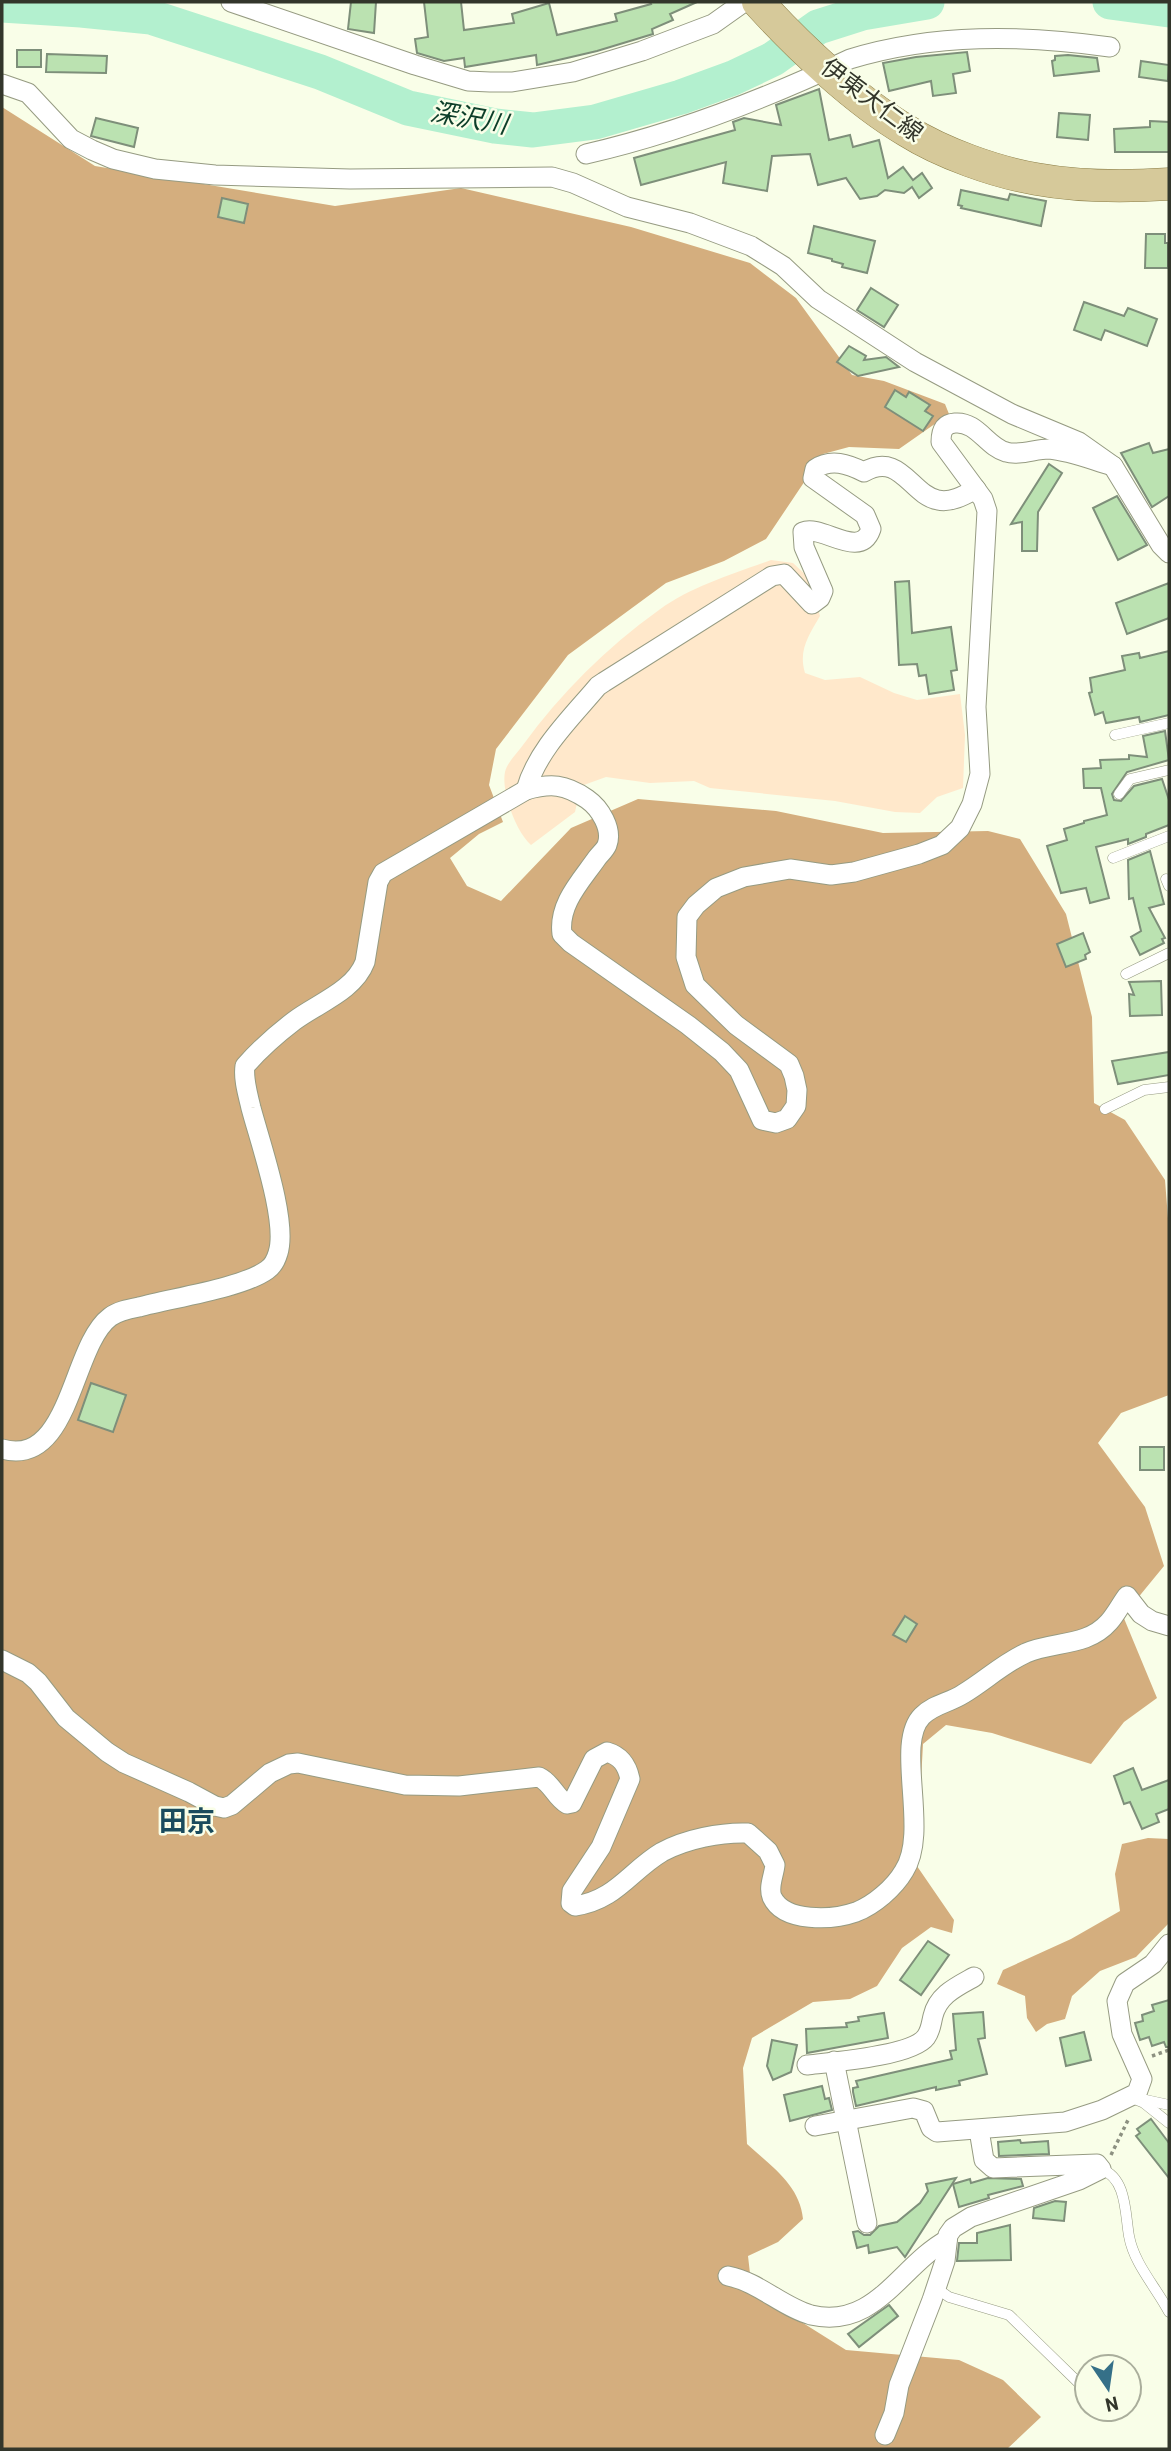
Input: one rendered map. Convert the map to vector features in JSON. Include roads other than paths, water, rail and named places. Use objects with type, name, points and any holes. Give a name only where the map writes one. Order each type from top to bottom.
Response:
[{"type":"main road","name":"伊東大仁線","points":[[761,6],[824,66],[906,131],[964,158],[1034,179],[1070,184],[1169,184]]},
{"type":"street","points":[[231,2],[441,73],[468,81],[490,82],[512,82],[573,72],[642,51],[761,6]]},
{"type":"street","points":[[586,154],[639,142],[685,127],[824,66],[873,52],[925,42],[1005,37],[1049,39],[1110,47]]},
{"type":"street","points":[[2,83],[28,93],[71,139],[113,159],[155,169],[215,175],[309,178],[536,176],[567,181],[627,207],[690,223],[751,246],[783,266],[818,299],[915,362],[1012,414],[1079,442],[1113,466],[1169,554]]},
{"type":"street","points":[[2,1449],[11,1452],[23,1451],[48,1436],[58,1422],[94,1335],[111,1316],[237,1283],[271,1267],[279,1249],[281,1234],[248,1095],[245,1066],[294,1021],[354,981],[362,972],[378,882],[383,873],[526,790],[553,784],[576,791],[591,802],[607,826],[607,845],[571,895],[562,913],[562,934],[722,1052],[739,1070],[762,1120],[776,1123],[787,1119],[796,1106],[797,1090],[789,1063],[736,1024],[695,985],[686,957],[687,918],[696,905],[716,888],[744,877],[790,869],[831,875],[854,872],[942,845],[960,828],[972,804],[981,774],[976,707],[988,512],[984,499],[941,442],[941,432],[945,426],[954,423],[967,424],[1006,452],[1049,449],[1113,466]]},
{"type":"street","points":[[526,790],[531,775],[548,748],[604,682],[772,576],[784,573],[803,597],[812,604],[816,603],[823,591],[804,547],[801,536],[803,531],[810,529],[850,542],[861,541],[869,536],[871,529],[866,515],[813,478],[815,469],[822,464],[837,462],[864,472],[873,467],[886,467],[906,475],[929,496],[939,500],[951,500],[976,489]]},
{"type":"street","points":[[2,1660],[28,1673],[80,1731],[124,1763],[189,1791],[215,1807],[232,1805],[270,1773],[298,1763],[405,1785],[459,1786],[539,1777],[547,1781],[566,1804],[572,1803],[594,1759],[607,1752],[624,1762],[630,1779],[601,1847],[572,1891],[571,1903],[575,1906],[587,1904],[608,1895],[661,1853],[679,1845],[729,1832],[747,1833],[768,1851],[774,1862],[771,1884],[773,1897],[784,1909],[803,1917],[820,1918],[855,1912],[877,1900],[902,1874],[912,1858],[915,1839],[913,1731],[918,1719],[931,1707],[964,1693],[1005,1663],[1029,1652],[1095,1634],[1109,1621],[1127,1595],[1141,1614],[1152,1621],[1169,1626]]},
{"type":"street","points":[[815,2126],[913,2108],[924,2111],[931,2128],[937,2132],[979,2130],[1065,2122],[1136,2099],[1142,2079],[1122,2034],[1117,2001],[1125,1983],[1153,1964],[1169,1944]]},
{"type":"street","points":[[807,2065],[894,2053],[914,2046],[925,2039],[931,2029],[938,2002],[951,1990],[974,1978]]},
{"type":"street","points":[[834,2062],[867,2223]]},
{"type":"street","points":[[979,2130],[984,2160],[993,2168],[1101,2167]]},
{"type":"street","points":[[885,2435],[894,2413],[899,2385],[945,2261],[947,2240],[953,2228],[961,2221],[1079,2180],[1101,2167]]},
{"type":"street","points":[[729,2276],[753,2284],[810,2314],[827,2317],[844,2315],[875,2303],[928,2252],[947,2240]]},
{"type":"lane","points":[[1115,735],[1169,723]]},
{"type":"lane","points":[[1119,794],[1130,779],[1169,770]]},
{"type":"lane","points":[[1113,858],[1169,836]]},
{"type":"lane","points":[[1126,974],[1169,953]]},
{"type":"lane","points":[[1105,1109],[1144,1090],[1169,1087]]},
{"type":"lane","points":[[1136,2099],[1169,2105]]},
{"type":"lane","points":[[1136,2099],[1169,2123]]},
{"type":"lane","points":[[1101,2167],[1119,2187],[1137,2260],[1169,2312]]},
{"type":"lane","points":[[936,2288],[949,2297],[1009,2315],[1073,2377]]},
{"type":"waterway","name":"深沢川","points":[[2,5],[151,17],[320,72],[408,108],[495,126],[533,130],[595,122],[681,97],[733,78],[773,59],[818,27],[862,13],[927,2]]},
{"type":"waterway","name":"深沢川","points":[[1110,2],[1169,10]]},
{"type":"district","name":"田京","points":[[187,1821]]}]
